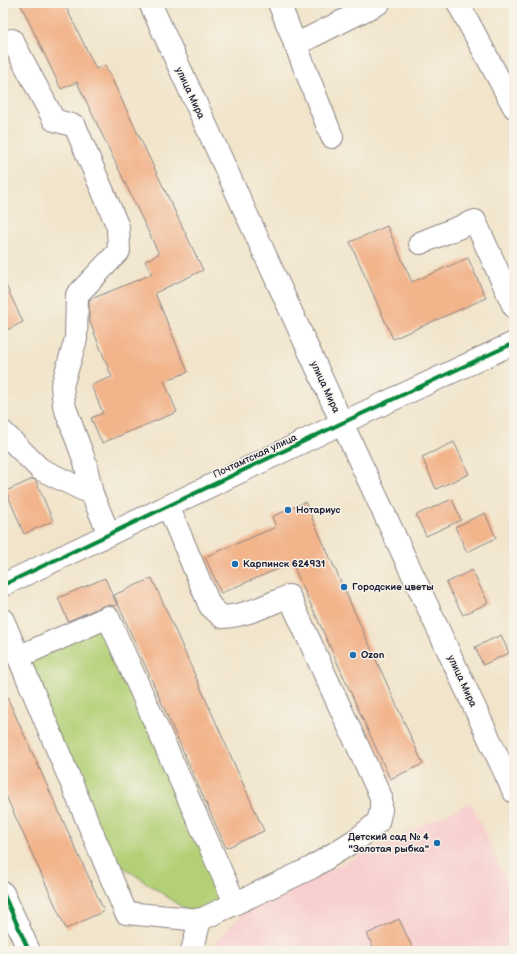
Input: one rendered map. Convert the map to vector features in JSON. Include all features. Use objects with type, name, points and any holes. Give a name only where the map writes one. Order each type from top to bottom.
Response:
[{"type":"main road","name":"улица Мира","points":[[150,3],[342,423],[514,792]]},
{"type":"main road","points":[[278,3],[332,137]]},
{"type":"main road","points":[[295,45],[379,3]]},
{"type":"main road","points":[[458,3],[514,107]]},
{"type":"main road","points":[[3,45],[12,40],[54,120],[75,126],[118,227],[119,251],[77,295],[76,339],[62,386],[64,405],[85,462],[92,494],[109,534]]},
{"type":"main road","points":[[420,243],[474,221],[514,307]]},
{"type":"main road","name":"Почтамтская улица","points":[[3,585],[342,423],[514,343]]},
{"type":"main road","points":[[3,432],[40,469],[92,494]]},
{"type":"main road","points":[[3,620],[126,913],[200,920],[311,868],[360,837],[378,822],[381,810],[381,797],[289,596],[252,612],[222,617],[210,606],[168,506]]},
{"type":"main road","points":[[18,657],[108,617],[235,903]]},
{"type":"main road","points":[[3,892],[29,951]]},
{"type":"main road","points":[[192,951],[200,920]]},
{"type":"shaded area","name":"Детский сад № 4 \"Золотая рыбка\"","points":[[471,802],[514,898],[514,951],[213,951],[216,941],[245,911]]},
{"type":"green space","points":[[105,623],[225,898],[192,914],[109,857],[24,659]]},
{"type":"building","points":[[20,3],[64,3],[96,69],[105,65],[203,270],[155,293],[188,372],[164,381],[177,412],[102,443],[91,418],[103,413],[91,385],[112,377],[89,320],[89,300],[152,274],[145,261],[159,254],[77,82],[61,89]]},
{"type":"building","points":[[387,226],[412,282],[468,258],[486,298],[393,339],[350,242]]},
{"type":"building","points":[[3,279],[23,322],[3,332]]},
{"type":"building","points":[[454,442],[469,474],[436,489],[422,457]]},
{"type":"building","points":[[33,479],[36,481],[53,521],[24,534],[6,491]]},
{"type":"building","points":[[452,499],[461,520],[426,536],[416,515]]},
{"type":"building","points":[[305,502],[423,764],[390,779],[292,563],[221,593],[205,557],[276,527],[272,517]]},
{"type":"building","points":[[485,513],[496,538],[467,552],[455,527]]},
{"type":"building","points":[[472,570],[488,603],[463,615],[446,583]]},
{"type":"building","points":[[105,578],[117,605],[103,606],[68,621],[58,598]]},
{"type":"building","points":[[152,578],[264,831],[226,848],[114,595]]},
{"type":"building","points":[[501,635],[509,653],[483,665],[475,647]]},
{"type":"building","points":[[3,688],[104,911],[66,929],[3,789]]},
{"type":"building","points":[[399,919],[414,951],[375,951],[367,934]]},
{"type":"cycle path","points":[[3,585],[342,423],[514,343]]},
{"type":"cycle path","points":[[3,893],[29,951]]},
{"type":"place","name":"Нотариус","points":[[288,510]]},
{"type":"place","name":"Карпинск 624931","points":[[235,564]]},
{"type":"place","name":"Городские цветы","points":[[344,587]]},
{"type":"place","name":"Ozon","points":[[353,655]]},
{"type":"place","name":"Детский сад № 4 \"Золотая рыбка\"","points":[[437,843]]}]
